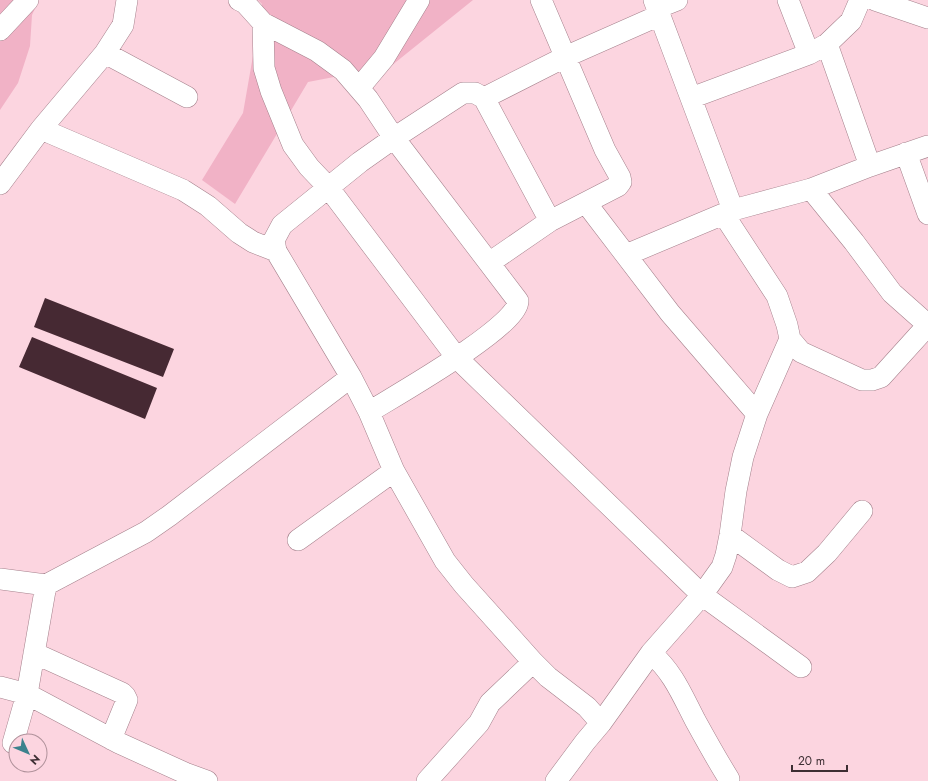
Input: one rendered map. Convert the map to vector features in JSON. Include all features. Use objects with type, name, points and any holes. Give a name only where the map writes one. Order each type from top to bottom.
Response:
[{"type":"street","points":[[0,30],[28,0]]},
{"type":"street","points":[[0,184],[41,129],[105,53],[123,25],[127,0]]},
{"type":"street","points":[[240,0],[263,23],[317,50],[343,70],[368,99],[394,138],[518,301],[518,306],[515,312],[497,328],[457,358],[369,412]]},
{"type":"street","points":[[359,88],[384,58],[419,0]]},
{"type":"street","points":[[489,263],[550,222],[618,186],[621,182],[620,177],[605,150],[541,0]]},
{"type":"street","points":[[484,98],[657,8],[677,0]]},
{"type":"street","points":[[788,0],[809,54]]},
{"type":"street","points":[[691,98],[809,54],[827,44],[851,22],[860,0]]},
{"type":"street","points":[[875,0],[928,18]]},
{"type":"street","points":[[556,781],[584,742],[601,723],[651,653],[702,595],[722,567],[730,535],[736,491],[743,457],[757,414],[791,349],[787,325],[776,296],[728,212],[691,98],[657,8]]},
{"type":"street","points":[[263,23],[264,68],[271,91],[293,145],[309,167],[328,188],[457,358],[702,595],[801,667]]},
{"type":"street","points":[[827,44],[870,166]]},
{"type":"street","points":[[105,53],[187,97]]},
{"type":"street","points":[[550,222],[484,98],[475,93],[463,93],[394,138],[328,188],[282,225],[274,240],[276,251],[351,377],[369,412],[394,471],[445,561],[464,585],[533,662],[548,677],[587,707],[601,723]]},
{"type":"street","points":[[41,129],[183,190],[208,206],[239,233],[253,242],[276,251]]},
{"type":"street","points":[[626,255],[728,212],[811,189],[870,166],[928,146]]},
{"type":"street","points":[[906,153],[928,214]]},
{"type":"street","points":[[791,349],[862,380],[872,380],[881,377],[928,325],[892,293],[854,242],[811,189]]},
{"type":"street","points":[[586,203],[670,313],[757,414]]},
{"type":"street","points":[[0,579],[46,585],[146,532],[351,377]]},
{"type":"street","points":[[298,540],[394,471]]},
{"type":"street","points":[[730,535],[778,570],[792,576],[807,572],[827,553],[862,512]]},
{"type":"street","points":[[16,733],[27,694],[46,585]]},
{"type":"street","points":[[34,653],[122,693],[125,696],[127,700],[111,739]]},
{"type":"street","points":[[651,653],[662,662],[672,677],[712,752],[729,779]]},
{"type":"street","points":[[427,781],[479,723],[490,703],[533,662]]},
{"type":"street","points":[[0,687],[27,694],[111,739],[185,773],[207,781]]},
{"type":"shaded area","points":[[0,0],[39,0],[32,15],[30,46],[18,83],[0,110]]},
{"type":"shaded area","points":[[258,0],[473,0],[391,66],[308,82],[235,204],[202,180],[243,113],[262,4]]},
{"type":"building","points":[[45,298],[174,349],[163,377],[34,327]]},
{"type":"building","points":[[32,337],[157,388],[145,419],[19,367]]}]
